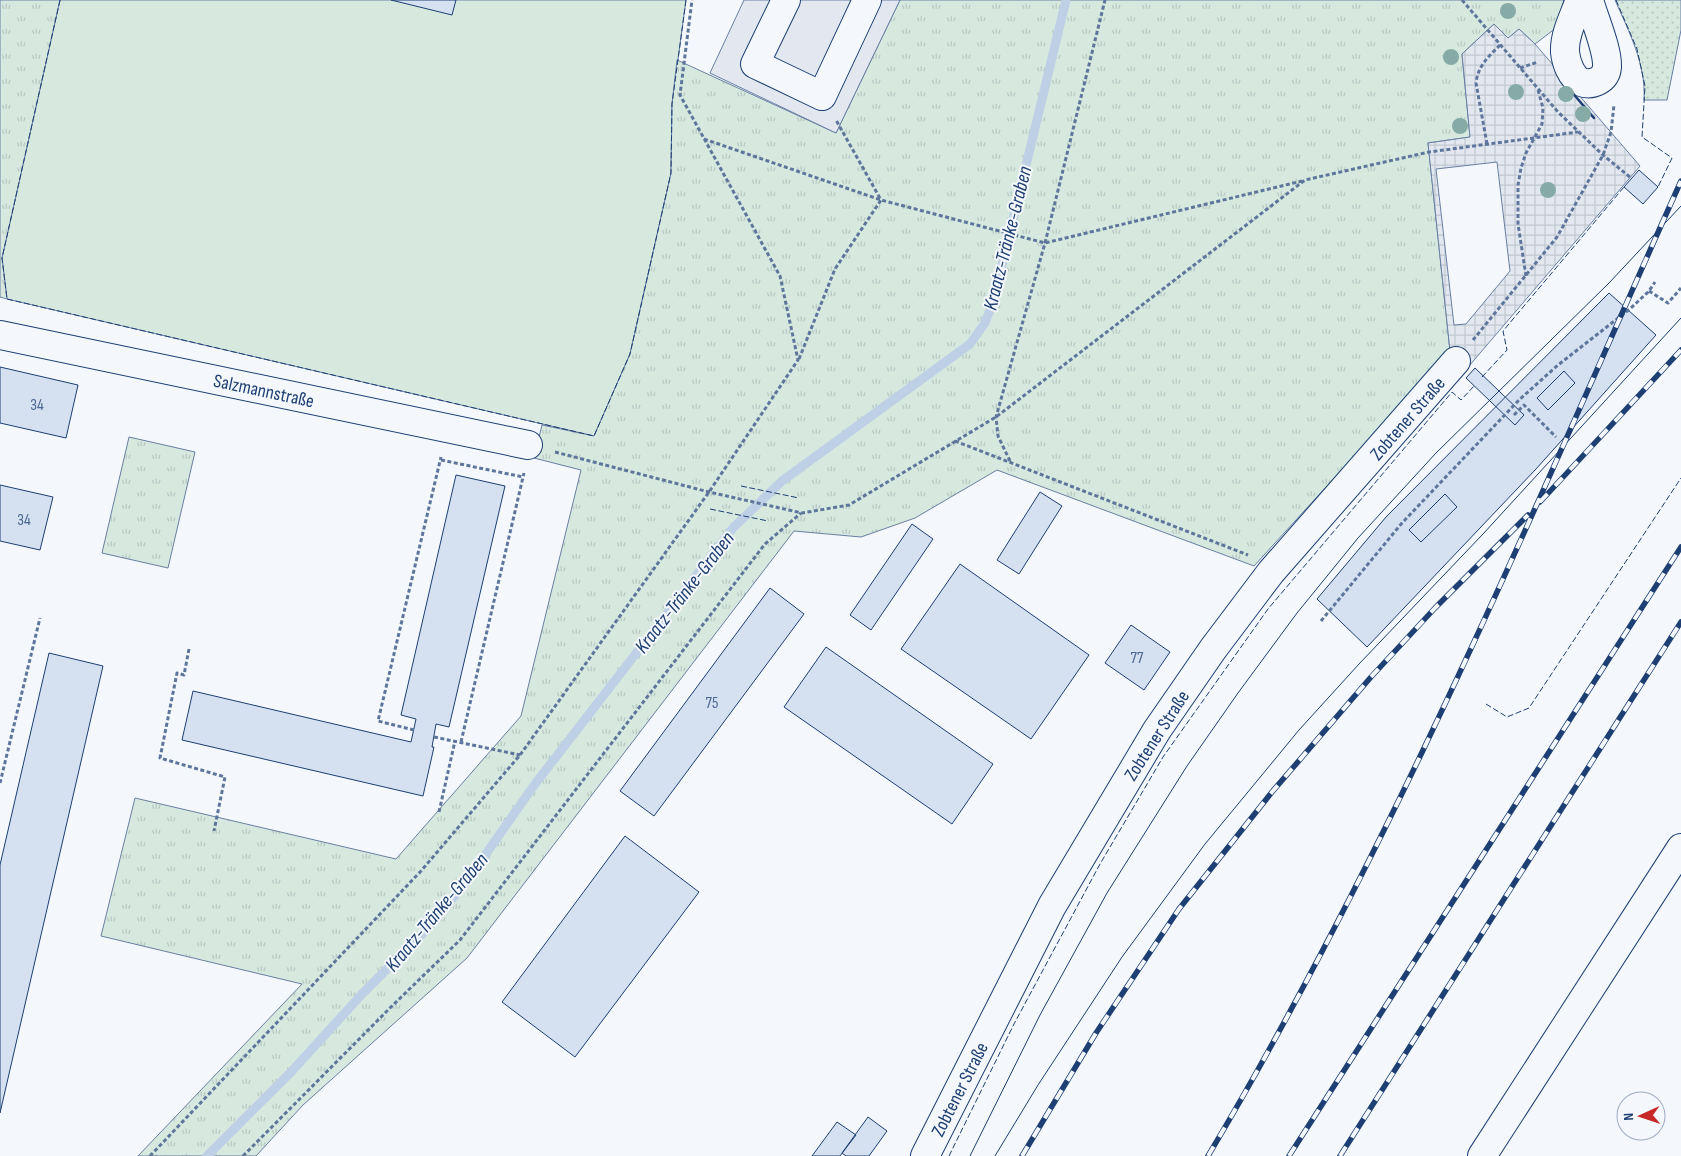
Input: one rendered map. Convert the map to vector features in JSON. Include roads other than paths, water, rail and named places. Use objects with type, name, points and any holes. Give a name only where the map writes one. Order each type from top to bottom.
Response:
[{"type":"street","points":[[786,0],[755,64],[822,96],[867,0]]},
{"type":"street","points":[[1580,0],[1567,36],[1565,50],[1572,74],[1580,81],[1590,84],[1598,82],[1605,75],[1607,67],[1606,55],[1589,0]]},
{"type":"street","name":"Salzmannstraße","points":[[0,335],[528,444]]},
{"type":"street","name":"Zobtener Straße","points":[[925,1156],[1057,897],[1157,730],[1213,649],[1271,572],[1456,361]]},
{"type":"street","points":[[1482,1156],[1681,848]]},
{"type":"waterway","name":"Kraatz-Tränke-Graben","points":[[207,1156],[292,1071],[362,994],[421,935],[464,885],[535,784],[733,528],[782,481],[970,344],[985,323],[993,302],[1066,0]]},
{"type":"tram line","points":[[970,1156],[1040,1015],[1107,893],[1187,766],[1297,613],[1358,538],[1436,453],[1609,283],[1681,206]]},
{"type":"tram line","points":[[995,1156],[1038,1085],[1122,957],[1205,844],[1299,730],[1483,534],[1681,318]]},
{"type":"railway","points":[[1208,1156],[1275,1038],[1339,919],[1400,798],[1515,553],[1681,181]]},
{"type":"railway","points":[[1540,502],[1681,350]]},
{"type":"railway","points":[[1022,1156],[1096,1033],[1179,909],[1272,792],[1371,677],[1435,608],[1528,515]]},
{"type":"railway","points":[[1289,1156],[1681,547]]},
{"type":"railway","points":[[1340,1156],[1681,622]]}]
